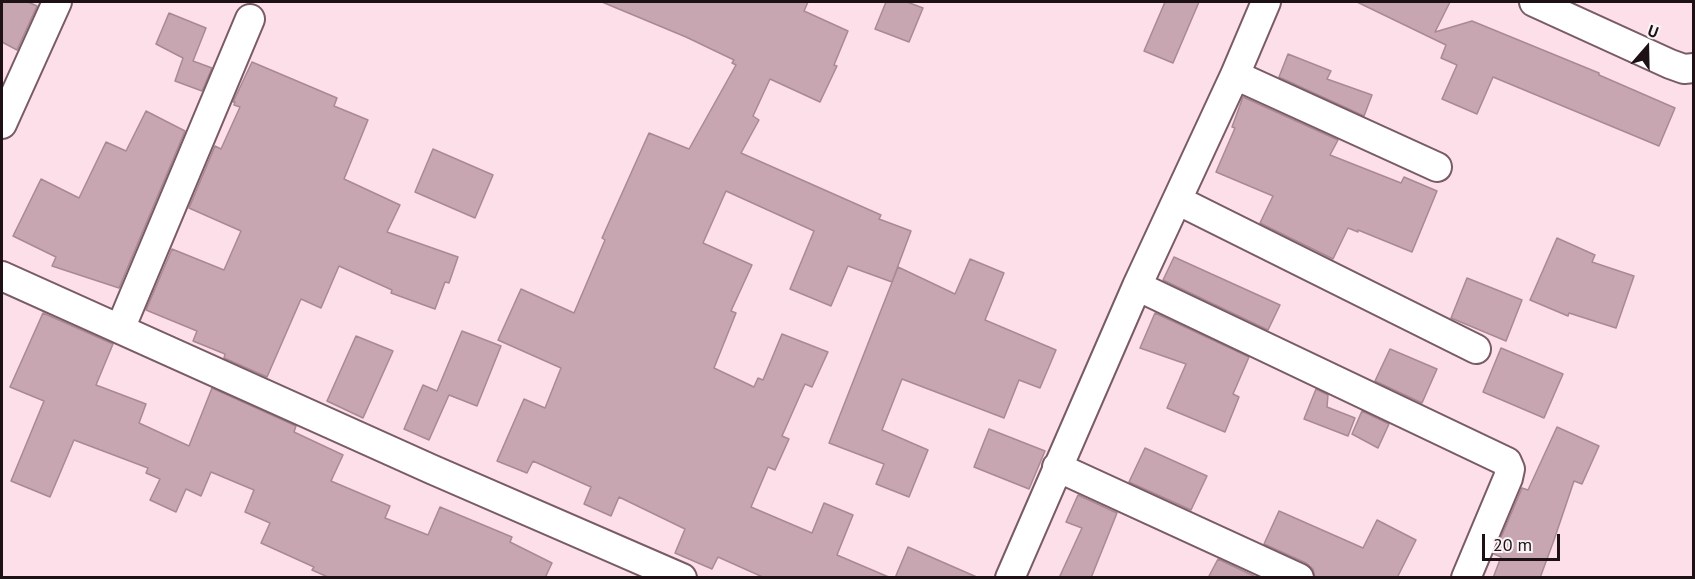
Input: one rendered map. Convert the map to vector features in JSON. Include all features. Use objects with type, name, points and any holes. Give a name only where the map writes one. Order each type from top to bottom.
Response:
[{"type":"street","points":[[2,124],[57,2]]},
{"type":"street","points":[[1010,578],[1137,286],[1235,75],[1266,2]]},
{"type":"street","points":[[1534,2],[1670,64],[1684,69],[1694,68]]},
{"type":"street","points":[[120,329],[250,19]]},
{"type":"street","points":[[1235,75],[1437,167]]},
{"type":"street","points":[[1177,200],[1476,349]]},
{"type":"street","points":[[2,276],[431,469],[682,578]]},
{"type":"street","points":[[1137,286],[1507,462],[1510,469],[1509,478],[1466,578]]},
{"type":"street","points":[[1058,467],[1299,578]]},
{"type":"building","points":[[2,2],[28,2],[37,6],[17,50],[2,42]]},
{"type":"building","points":[[602,2],[808,2],[804,11],[848,31],[834,65],[837,66],[820,102],[770,79],[753,116],[759,120],[741,153],[881,215],[879,219],[911,231],[892,282],[848,266],[831,306],[790,289],[814,231],[726,191],[703,243],[752,265],[731,311],[736,313],[714,368],[754,387],[758,378],[763,380],[782,334],[828,352],[812,387],[805,384],[782,436],[789,439],[775,470],[768,467],[751,507],[812,533],[824,503],[853,515],[837,555],[891,578],[765,578],[718,557],[712,569],[675,553],[685,529],[619,497],[611,516],[584,504],[591,487],[533,461],[527,473],[497,461],[524,399],[545,408],[561,368],[498,340],[521,289],[574,313],[605,240],[602,238],[649,133],[689,149],[736,65],[732,63],[734,60],[686,37]]},
{"type":"building","points":[[886,2],[907,2],[923,8],[909,42],[875,29]]},
{"type":"building","points":[[1165,2],[1199,2],[1173,63],[1144,51]]},
{"type":"building","points":[[1357,2],[1450,2],[1435,32],[1472,21],[1599,73],[1599,75],[1675,108],[1659,146],[1493,77],[1477,114],[1442,99],[1457,65],[1441,58],[1446,45]]},
{"type":"building","points":[[169,13],[206,28],[193,61],[212,68],[202,91],[175,81],[183,58],[156,44]]},
{"type":"building","points":[[1288,54],[1331,71],[1327,79],[1372,95],[1364,116],[1279,77]]},
{"type":"building","points":[[252,62],[337,98],[334,106],[368,120],[344,179],[400,205],[387,232],[458,257],[449,283],[445,282],[435,309],[391,293],[392,290],[339,266],[321,308],[301,299],[267,377],[224,358],[225,354],[193,341],[197,331],[146,310],[172,249],[224,270],[241,231],[189,208],[215,146],[221,149],[240,107],[234,105],[235,102],[233,102]]},
{"type":"building","points":[[1243,97],[1338,140],[1330,155],[1401,183],[1404,177],[1437,191],[1412,252],[1348,228],[1333,259],[1260,223],[1273,196],[1216,172],[1235,128],[1232,127]]},
{"type":"building","points":[[146,111],[185,131],[119,288],[52,266],[56,257],[13,236],[41,179],[79,198],[106,142],[126,151]]},
{"type":"building","points":[[433,149],[493,175],[475,218],[415,192]]},
{"type":"building","points":[[1557,238],[1595,255],[1592,262],[1634,276],[1616,328],[1569,313],[1568,316],[1530,300]]},
{"type":"building","points":[[1174,257],[1280,305],[1268,330],[1163,280]]},
{"type":"building","points":[[970,259],[1004,273],[985,320],[1056,350],[1040,388],[1019,380],[1004,418],[902,379],[882,430],[928,450],[909,497],[876,484],[884,464],[829,443],[898,267],[955,294]]},
{"type":"building","points":[[1467,278],[1522,300],[1506,341],[1451,318]]},
{"type":"building","points":[[43,313],[113,344],[96,385],[146,404],[139,423],[189,446],[212,388],[296,426],[294,432],[343,455],[331,481],[390,506],[385,518],[428,535],[440,507],[512,537],[510,542],[552,563],[545,578],[330,578],[312,570],[314,567],[261,543],[270,523],[245,512],[254,490],[211,472],[201,496],[186,489],[176,512],[150,500],[160,479],[146,473],[148,468],[74,440],[50,497],[11,481],[44,401],[10,387]]},
{"type":"building","points":[[1155,313],[1249,357],[1233,394],[1239,397],[1225,432],[1167,408],[1186,364],[1140,348]]},
{"type":"building","points":[[462,331],[501,346],[477,406],[449,395],[429,440],[404,429],[423,385],[437,391]]},
{"type":"building","points":[[356,336],[393,351],[363,418],[327,401]]},
{"type":"building","points":[[1501,348],[1563,374],[1544,418],[1483,392]]},
{"type":"building","points":[[1390,349],[1437,369],[1422,403],[1375,381]]},
{"type":"building","points":[[1316,389],[1328,395],[1327,407],[1355,418],[1348,436],[1304,419]]},
{"type":"building","points":[[1362,411],[1389,424],[1378,448],[1352,434]]},
{"type":"building","points":[[1557,427],[1599,446],[1582,484],[1574,481],[1540,578],[1493,578],[1501,557],[1494,554],[1522,488],[1528,490]]},
{"type":"building","points":[[989,429],[1045,451],[1029,489],[974,467]]},
{"type":"building","points":[[1145,448],[1207,476],[1191,510],[1129,482]]},
{"type":"building","points":[[1078,495],[1117,513],[1091,578],[1059,578],[1082,528],[1066,522]]},
{"type":"building","points":[[1279,511],[1363,548],[1377,520],[1416,540],[1397,578],[1315,578],[1313,569],[1306,563],[1264,544]]},
{"type":"building","points":[[908,547],[979,578],[895,578]]},
{"type":"building","points":[[1218,559],[1258,578],[1208,578]]}]
